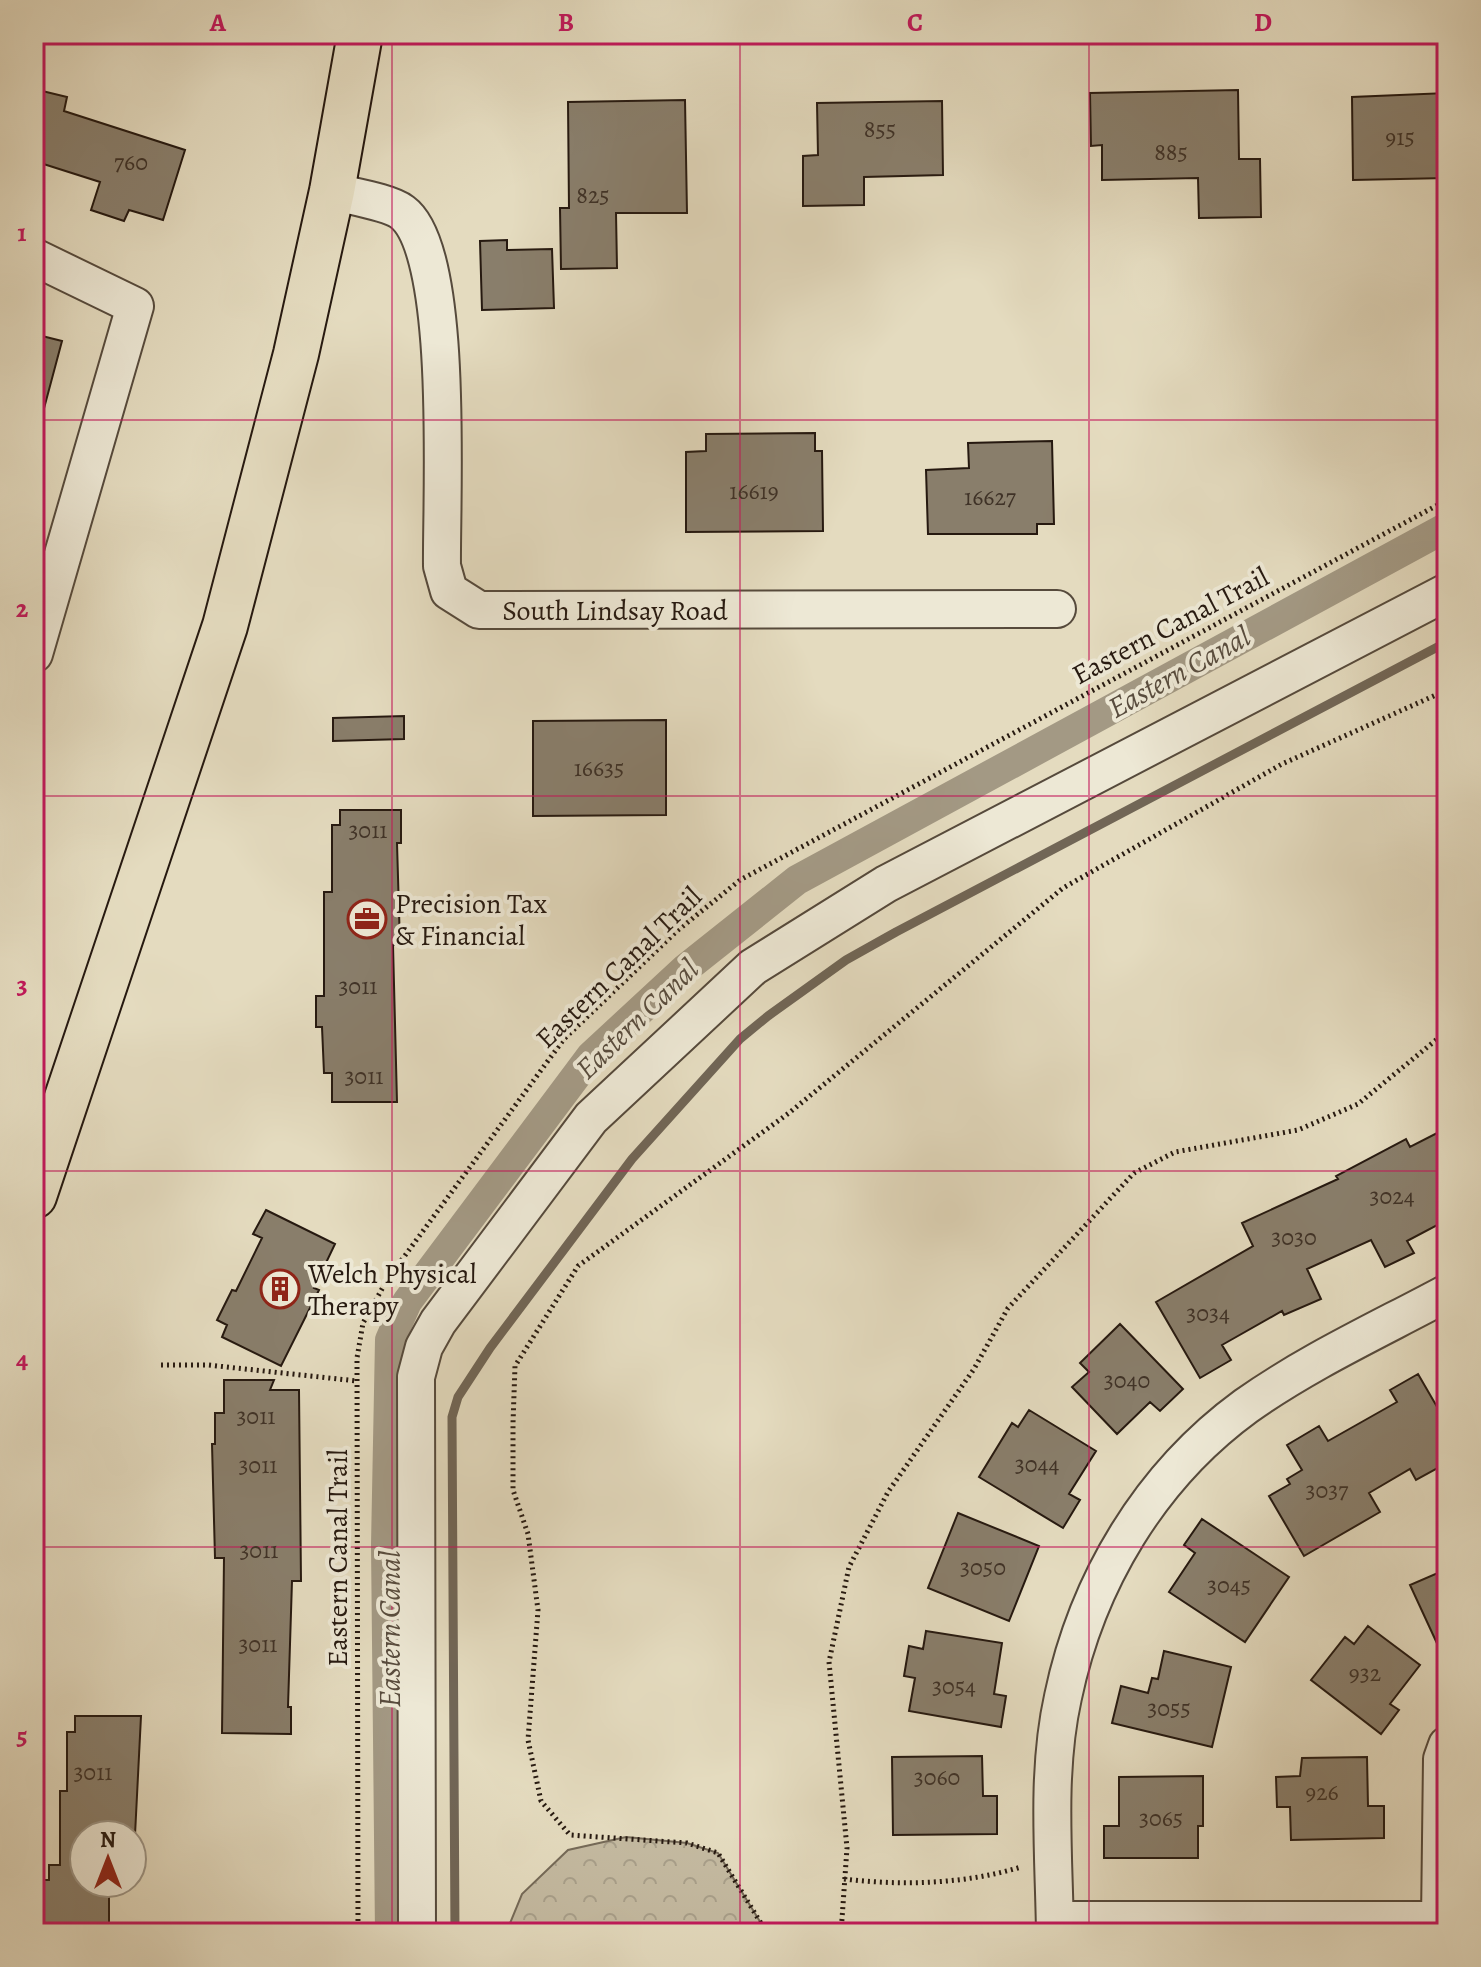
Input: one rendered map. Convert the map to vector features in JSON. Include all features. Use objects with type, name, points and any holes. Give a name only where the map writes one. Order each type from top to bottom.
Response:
[{"type":"main road","points":[[34,1196],[225,626],[296,354],[332,191],[360,34]]},
{"type":"street","name":"South Lindsay Road","points":[[332,191],[402,212],[421,234],[431,267],[438,315],[442,566],[449,591],[479,610],[1057,609]]},
{"type":"street","points":[[34,257],[135,306],[34,654]]},
{"type":"street","points":[[417,1933],[416,1377],[424,1347],[438,1322],[591,1118],[753,967],[800,936],[886,884],[1447,592]]},
{"type":"street","points":[[1447,1293],[1306,1369],[1246,1407],[1200,1445],[1164,1482],[1124,1539],[1091,1602],[1062,1698],[1055,1767],[1055,1926],[1444,1920],[1442,1759],[1447,1745]]},
{"type":"path","name":"Eastern Canal Trail","points":[[358,1933],[357,1381],[363,1323],[387,1280],[564,1039],[677,931],[740,880],[1447,500]]},
{"type":"path","points":[[767,1933],[718,1853],[687,1843],[570,1835],[541,1801],[528,1740],[538,1610],[528,1534],[513,1490],[515,1366],[578,1266],[789,1113],[1063,888],[1282,764],[1447,690]]},
{"type":"path","points":[[841,1933],[846,1834],[829,1662],[849,1567],[888,1492],[974,1369],[1008,1308],[1134,1173],[1175,1152],[1298,1130],[1358,1104],[1447,1031]]},
{"type":"path","points":[[161,1365],[208,1365],[357,1381]]},
{"type":"path","points":[[844,1879],[898,1884],[979,1879],[1028,1865]]},
{"type":"green space","points":[[626,1837],[687,1843],[718,1853],[767,1933],[506,1933],[522,1894],[568,1850]]},
{"type":"building","points":[[34,89],[67,97],[64,111],[185,150],[163,220],[129,210],[124,221],[91,210],[100,182],[34,161]]},
{"type":"building","points":[[1238,90],[1239,159],[1260,159],[1261,217],[1199,218],[1198,178],[1102,180],[1102,145],[1091,146],[1090,93]]},
{"type":"building","points":[[1447,93],[1447,178],[1353,180],[1352,97]]},
{"type":"building","points":[[685,100],[687,213],[616,213],[617,268],[561,269],[560,208],[569,208],[568,102]]},
{"type":"building","points":[[942,101],[943,175],[864,177],[864,205],[803,206],[803,156],[818,155],[817,103]]},
{"type":"building","points":[[507,240],[507,250],[552,249],[554,308],[482,310],[480,241]]},
{"type":"building","points":[[34,334],[62,341],[42,416],[34,415]]},
{"type":"building","points":[[815,433],[815,451],[822,451],[823,531],[686,532],[686,452],[706,451],[706,434]]},
{"type":"building","points":[[1052,441],[1054,524],[1037,524],[1037,534],[928,534],[926,470],[969,468],[968,443]]},
{"type":"building","points":[[404,716],[404,739],[333,741],[333,718]]},
{"type":"building","points":[[666,720],[666,815],[533,816],[533,721]]},
{"type":"building","points":[[340,810],[401,810],[401,843],[397,843],[400,945],[393,945],[397,1102],[332,1102],[332,1073],[324,1073],[322,1027],[316,1027],[316,996],[324,996],[324,892],[332,892],[332,825],[340,825]]},
{"type":"building","points":[[1447,1128],[1447,1220],[1407,1241],[1414,1253],[1385,1267],[1371,1240],[1307,1269],[1321,1299],[1284,1315],[1282,1311],[1222,1345],[1231,1360],[1200,1378],[1156,1302],[1253,1246],[1242,1223],[1338,1179],[1336,1176],[1406,1139],[1410,1147]]},
{"type":"building","name":"Welch Physical Therapy","points":[[266,1210],[335,1244],[314,1288],[319,1290],[281,1366],[222,1337],[227,1325],[217,1320],[232,1290],[236,1291],[262,1238],[253,1234]]},
{"type":"building","points":[[1120,1324],[1183,1389],[1160,1411],[1150,1402],[1117,1434],[1072,1387],[1089,1372],[1080,1363]]},
{"type":"building","points":[[1418,1374],[1447,1424],[1447,1463],[1416,1480],[1410,1469],[1369,1493],[1380,1512],[1304,1556],[1269,1496],[1290,1484],[1287,1479],[1302,1470],[1287,1445],[1319,1426],[1328,1441],[1397,1402],[1390,1390]]},
{"type":"building","points":[[224,1380],[274,1380],[270,1390],[299,1390],[301,1581],[292,1581],[288,1707],[291,1707],[291,1734],[222,1733],[224,1558],[215,1558],[212,1444],[215,1444],[215,1413],[224,1413]]},
{"type":"building","points":[[1029,1410],[1096,1451],[1069,1494],[1080,1500],[1063,1528],[979,1477],[1012,1423],[1018,1427]]},
{"type":"building","points":[[958,1513],[1039,1546],[1009,1621],[928,1588]]},
{"type":"building","points":[[1202,1519],[1289,1577],[1245,1642],[1169,1592],[1195,1553],[1184,1545]]},
{"type":"building","points":[[1447,1569],[1447,1665],[1410,1585]]},
{"type":"building","points":[[1368,1626],[1420,1665],[1390,1704],[1399,1710],[1381,1734],[1311,1680],[1345,1637],[1354,1644]]},
{"type":"building","points":[[926,1631],[1002,1643],[994,1694],[1006,1696],[1001,1727],[909,1711],[915,1678],[904,1676],[909,1646],[923,1649]]},
{"type":"building","points":[[1164,1651],[1231,1667],[1212,1747],[1112,1723],[1121,1686],[1148,1693],[1152,1678],[1158,1679]]},
{"type":"building","points":[[75,1716],[141,1716],[136,1819],[68,1819],[68,1899],[109,1899],[109,1933],[42,1933],[38,1880],[49,1880],[49,1865],[60,1865],[60,1791],[67,1791],[67,1732],[75,1732]]},
{"type":"building","points":[[982,1756],[983,1796],[997,1796],[997,1834],[893,1835],[892,1757]]},
{"type":"building","points":[[1367,1757],[1368,1806],[1384,1806],[1384,1838],[1291,1840],[1290,1807],[1277,1807],[1276,1777],[1300,1776],[1302,1758]]},
{"type":"building","points":[[1203,1776],[1203,1826],[1198,1826],[1198,1858],[1104,1858],[1104,1826],[1119,1826],[1119,1777]]},
{"type":"waterway","name":"Eastern Canal","points":[[390,1933],[386,1545],[390,1340],[407,1302],[591,1056],[685,969],[797,880],[1447,527]]},
{"type":"waterway","points":[[455,1933],[452,1417],[458,1397],[490,1348],[632,1159],[740,1039],[846,960],[1447,642]]},
{"type":"place","name":"Precision Tax & Financial","points":[[367,919]]},
{"type":"place","name":"Welch Physical Therapy","points":[[280,1289]]}]
